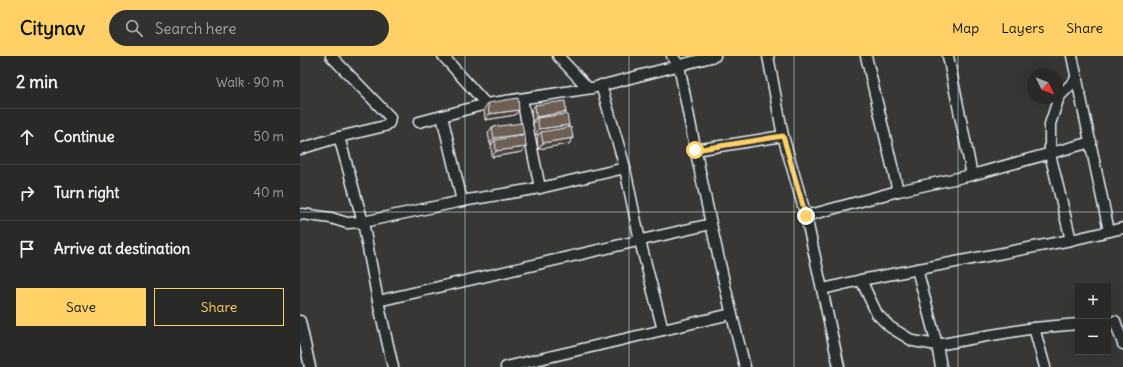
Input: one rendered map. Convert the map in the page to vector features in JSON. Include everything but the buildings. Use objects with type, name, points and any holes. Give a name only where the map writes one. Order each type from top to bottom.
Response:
[{"type":"street","points":[[300,149],[339,137],[385,126],[389,123],[390,117],[331,56]]},
{"type":"street","points":[[443,56],[486,104]]},
{"type":"street","points":[[558,56],[588,88]]},
{"type":"street","points":[[672,56],[679,65],[711,224],[731,314],[745,367]]},
{"type":"street","points":[[419,122],[486,104],[588,88],[715,56]]},
{"type":"street","points":[[768,56],[783,136],[806,216],[840,367]]},
{"type":"street","points":[[866,56],[898,191]]},
{"type":"street","points":[[948,56],[972,175]]},
{"type":"street","points":[[1072,56],[1109,231]]},
{"type":"street","points":[[1071,240],[1050,154],[1050,124],[1060,97],[1077,78]]},
{"type":"street","points":[[601,85],[625,168],[640,241],[664,330]]},
{"type":"street","points":[[522,98],[540,188]]},
{"type":"street","points":[[442,116],[462,201]]},
{"type":"street","points":[[695,150],[783,136]]},
{"type":"street","points":[[339,137],[363,222],[378,301],[394,367]]},
{"type":"street","points":[[806,216],[898,191],[972,175],[1091,142]]},
{"type":"street","points":[[300,214],[331,218],[347,223],[363,222],[462,201],[540,188],[625,168]]},
{"type":"street","points":[[378,301],[711,224]]},
{"type":"street","points":[[823,289],[861,280],[1071,240],[1123,228]]},
{"type":"street","points":[[917,269],[941,367]]},
{"type":"street","points":[[861,280],[876,314],[890,327],[913,341],[936,345],[1034,328],[1075,324]]},
{"type":"street","points":[[506,367],[731,314]]},
{"type":"street","points":[[300,321],[310,367]]},
{"type":"street","points":[[1115,321],[1123,344]]},
{"type":"street","points":[[1034,328],[1045,367]]},
{"type":"route","points":[[695,150],[783,136],[806,216]]}]
